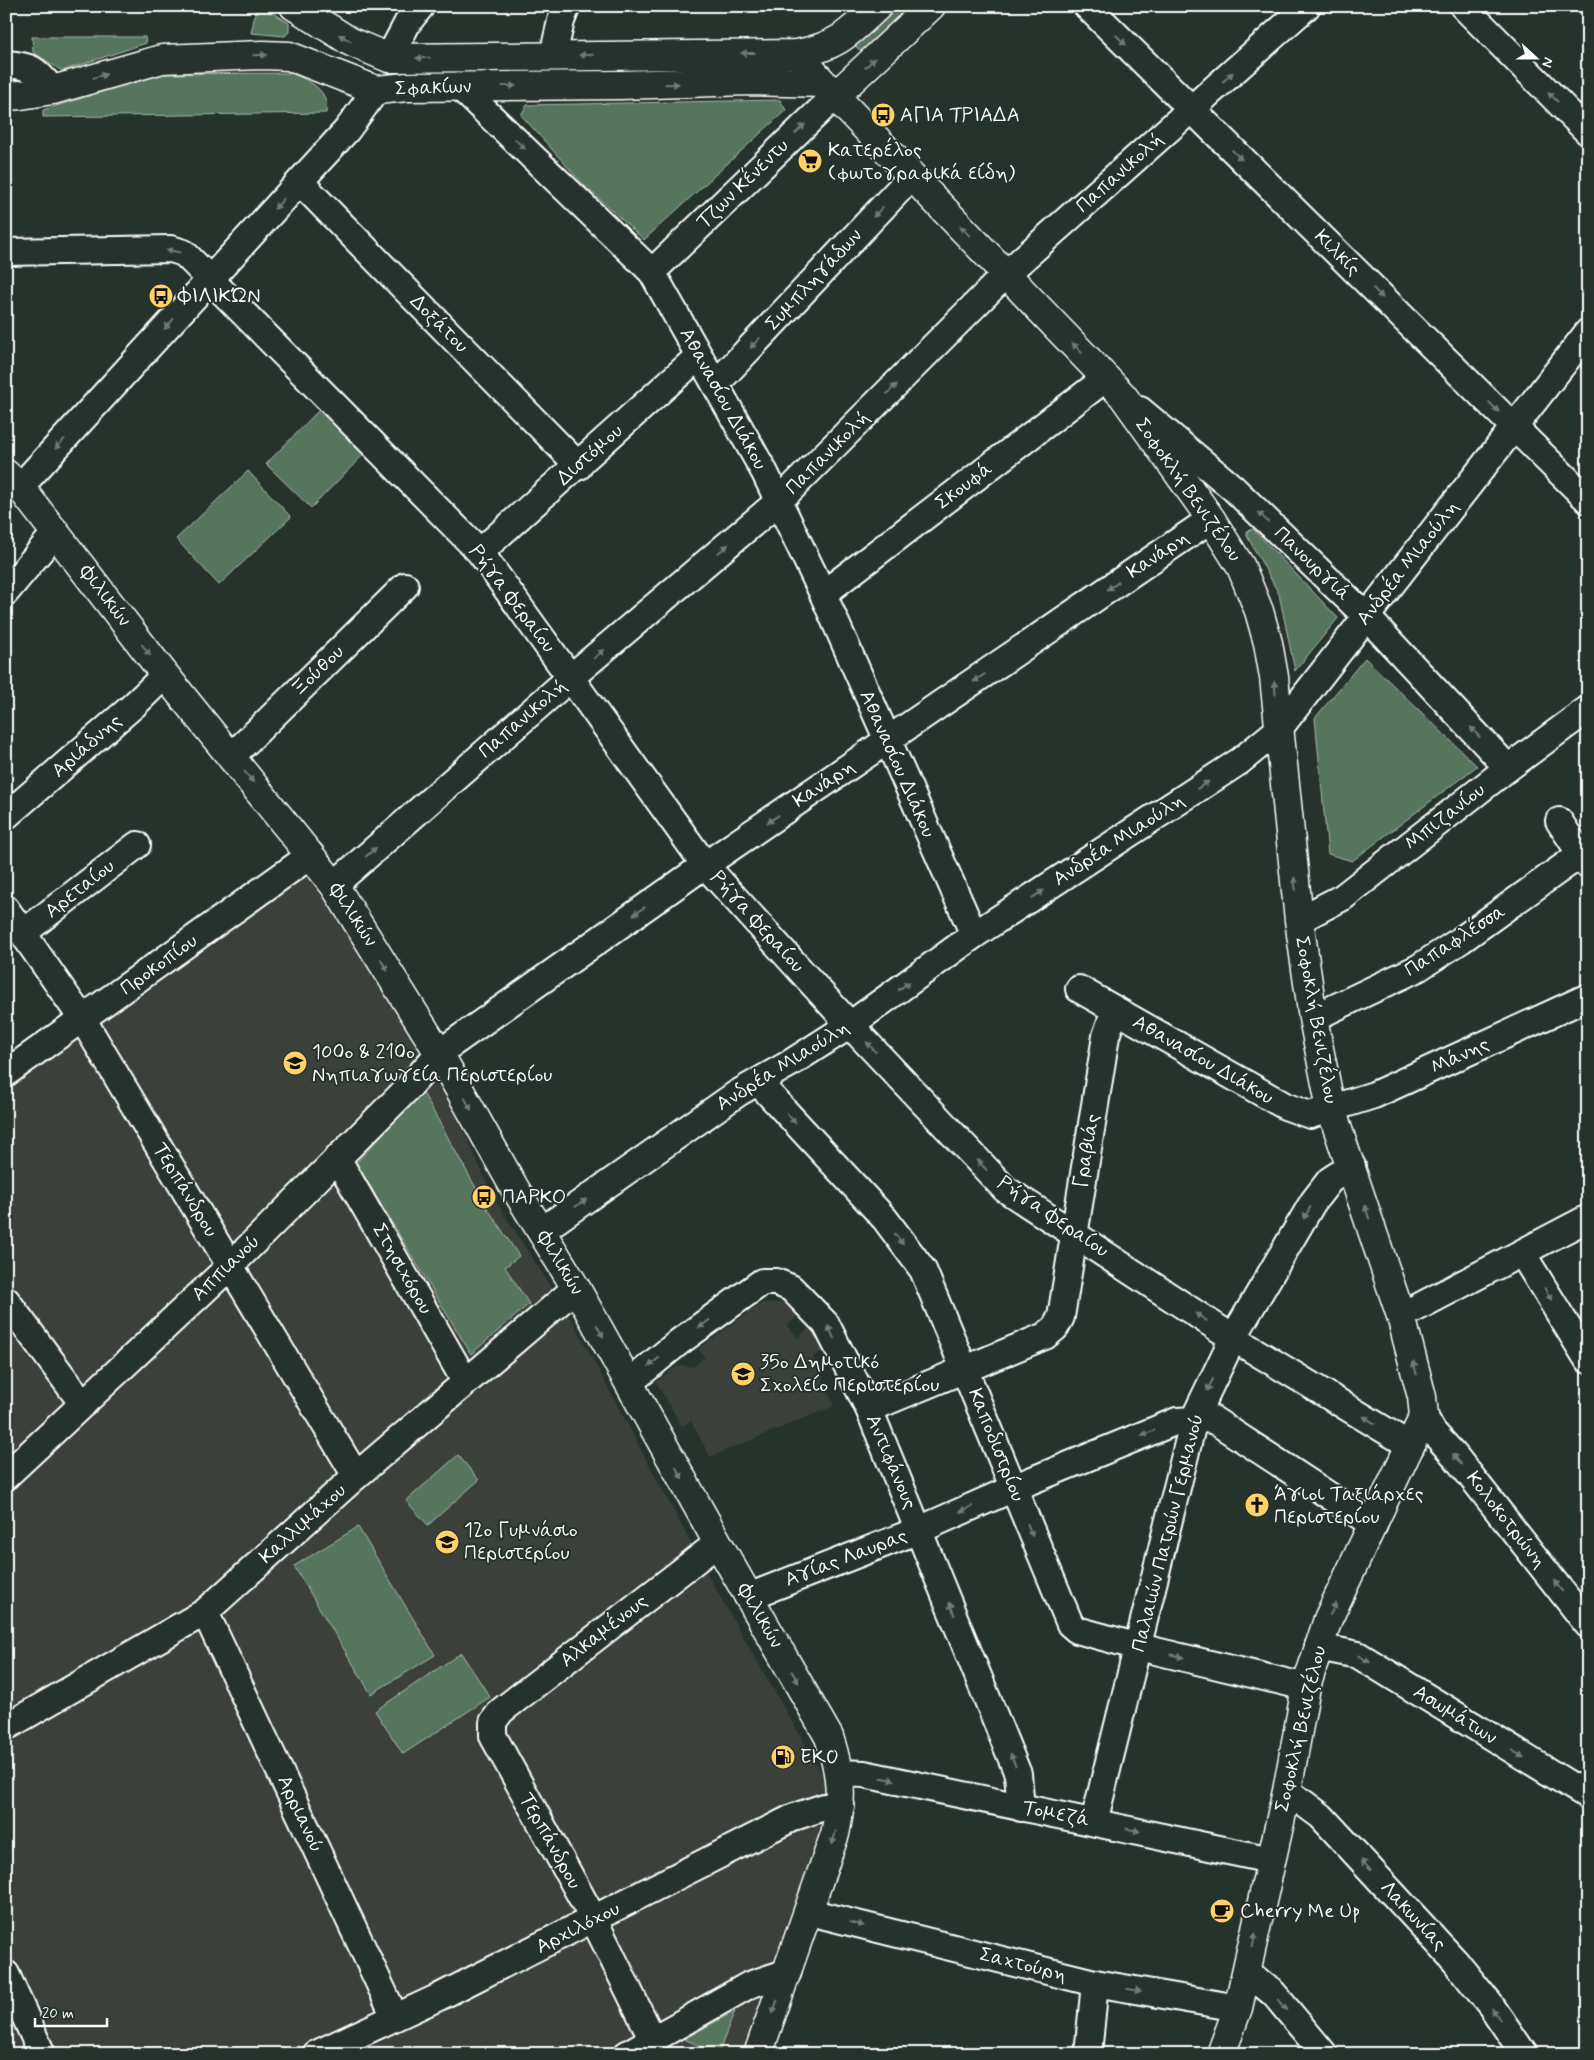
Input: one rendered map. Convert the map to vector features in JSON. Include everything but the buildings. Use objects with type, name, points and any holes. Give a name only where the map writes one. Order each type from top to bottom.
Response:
[{"type":"street","points":[[294,6],[351,42],[389,58]]},
{"type":"street","points":[[13,480],[211,279],[348,130],[376,90],[389,58],[408,22],[421,6]]},
{"type":"street","points":[[553,56],[561,20],[567,6]]},
{"type":"street","name":"Σφακίων","points":[[389,58],[797,54],[820,50],[844,38],[878,6]]},
{"type":"street","points":[[797,54],[829,89],[931,6]]},
{"type":"street","name":"Κιλκίς","points":[[1087,6],[1588,500]]},
{"type":"street","name":"Παπανικολή","points":[[334,884],[570,678],[778,502],[1006,274],[1308,6]]},
{"type":"street","points":[[1463,6],[1588,132]]},
{"type":"street","name":"Σφακίων","points":[[6,96],[21,96],[53,90],[162,59],[263,55],[289,56],[376,90],[408,87],[620,85],[749,81],[829,89]]},
{"type":"street","points":[[6,64],[26,66],[36,71],[53,90]]},
{"type":"street","name":"Αθανασίου Διάκου","points":[[460,86],[652,272],[765,473],[822,594],[974,936]]},
{"type":"street","name":"Σοφοκλή Βενιζέλου","points":[[829,89],[1114,387],[1211,519],[1241,567],[1259,611],[1268,643],[1274,677],[1299,920],[1313,1018],[1331,1109],[1352,1166],[1401,1316],[1422,1397],[1424,1416],[1328,1619],[1306,1686],[1287,1792],[1247,1972],[1238,2008],[1221,2054]]},
{"type":"street","name":"Τζων Κένεντυ","points":[[652,272],[829,89]]},
{"type":"street","name":"Συμπληγάδων","points":[[716,384],[912,176]]},
{"type":"street","name":"Δοξάτου","points":[[300,182],[579,466]]},
{"type":"street","name":"Ρήγα Φεραίου","points":[[6,252],[171,249],[184,253],[480,552],[705,865],[850,1025],[1004,1189],[1073,1232],[1233,1338],[1411,1446]]},
{"type":"street","name":"Ανδρέα Μιαούλη","points":[[541,1231],[738,1093],[850,1025],[974,936],[1240,761],[1278,730],[1588,332]]},
{"type":"street","name":"Διστόμου","points":[[480,552],[579,466],[699,356]]},
{"type":"street","name":"Σκουφά","points":[[822,594],[1114,387]]},
{"type":"street","name":"Πανουργιά","points":[[1114,387],[1233,488],[1367,617],[1508,768]]},
{"type":"street","name":"Φιλικών","points":[[13,480],[56,532],[165,674],[334,884],[439,1053],[541,1231],[576,1288],[748,1597],[829,1737],[840,1773],[841,1806],[827,1862],[758,2054]]},
{"type":"street","name":"Κανάρη","points":[[439,1053],[705,865],[1211,519]]},
{"type":"street","points":[[6,592],[56,532]]},
{"type":"street","name":"Ξούθου","points":[[232,756],[405,586]]},
{"type":"street","name":"Αριάδνης","points":[[6,816],[134,705],[165,674]]},
{"type":"street","name":"Μπιζανίου","points":[[1299,920],[1343,897],[1508,768],[1588,709]]},
{"type":"street","points":[[1559,821],[1585,856]]},
{"type":"street","name":"Αρεταίου","points":[[14,924],[137,845]]},
{"type":"street","name":"Προκοπίου","points":[[6,1073],[83,1020],[311,855]]},
{"type":"street","name":"Παπαφλέσσα","points":[[1313,1018],[1418,968],[1585,856]]},
{"type":"street","name":"Τερπάνδρου","points":[[14,924],[83,1020],[356,1476]]},
{"type":"street","name":"Αθανασίου Διάκου","points":[[1079,989],[1284,1106],[1310,1115],[1331,1109]]},
{"type":"street","name":"Μάνης","points":[[1331,1109],[1374,1095],[1588,997]]},
{"type":"street","name":"Γραβιάς","points":[[869,1410],[1045,1336],[1055,1328],[1061,1316],[1106,1036],[1115,1010]]},
{"type":"street","name":"Αππιανού","points":[[6,1476],[230,1266],[439,1053]]},
{"type":"street","name":"Καποδιστρίου","points":[[758,1082],[884,1219],[923,1270],[1070,1624],[1077,1630],[1139,1647],[1306,1686]]},
{"type":"street","name":"Στησιχόρου","points":[[337,1158],[466,1381]]},
{"type":"street","name":"Παλαιών Πατρών Γερμανού","points":[[1094,1822],[1139,1647],[1194,1419],[1233,1338],[1313,1202],[1330,1180],[1352,1166]]},
{"type":"street","points":[[1401,1316],[1588,1218]]},
{"type":"street","points":[[1522,1253],[1588,1360]]},
{"type":"street","name":"Αντιφάνους","points":[[629,1383],[679,1342],[762,1282],[776,1282],[791,1288],[826,1324],[869,1410],[920,1530],[1018,1774],[1021,1808]]},
{"type":"street","name":"Καλλιμάχου","points":[[6,1726],[205,1612],[356,1476],[576,1288]]},
{"type":"street","points":[[6,1300],[83,1404]]},
{"type":"street","name":"Κολοκοτρώνη","points":[[1424,1416],[1433,1432],[1455,1456],[1588,1625]]},
{"type":"street","points":[[1194,1419],[1212,1419],[1374,1525]]},
{"type":"street","name":"Αγίας Λαυρας","points":[[748,1597],[920,1530],[1013,1488],[1177,1421],[1194,1419]]},
{"type":"street","name":"Αλκαμένους","points":[[493,1722],[501,1711],[718,1543]]},
{"type":"street","name":"Αρριανού","points":[[205,1612],[395,2017]]},
{"type":"street","name":"Ασωμάτων","points":[[1318,1647],[1358,1655],[1588,1796]]},
{"type":"street","name":"Τερπάνδρου","points":[[493,1722],[493,1736],[594,1920],[653,2040]]},
{"type":"street","name":"Τομεζά","points":[[840,1773],[864,1774],[1271,1860]]},
{"type":"street","name":"Λακωνίας","points":[[1287,1792],[1321,1816],[1455,1961],[1492,2007],[1524,2054]]},
{"type":"street","name":"Αρχιλόχου","points":[[316,2054],[594,1920],[794,1817],[824,1807],[841,1806]]},
{"type":"street","name":"Σαχτούρη","points":[[809,1912],[1095,1983],[1238,2008]]},
{"type":"street","points":[[627,2054],[749,1985],[788,1972]]},
{"type":"street","points":[[1247,1972],[1274,1994],[1324,2054]]},
{"type":"street","points":[[6,1974],[42,2054]]},
{"type":"street","points":[[1088,2054],[1095,1983]]},
{"type":"shaded area","points":[[303,871],[352,937],[439,1078],[495,1200],[573,1322],[711,1581],[827,1783],[816,1845],[743,2054],[6,2054],[6,1080]]},
{"type":"shaded area","name":"35ο Δημοτικό Σχολείο Περιστερίου","points":[[762,1303],[784,1303],[798,1315],[787,1326],[798,1338],[809,1328],[820,1340],[824,1351],[813,1357],[834,1406],[710,1457],[691,1421],[682,1426],[656,1382],[679,1365],[693,1367],[705,1357],[698,1349]]},
{"type":"green space","points":[[257,6],[263,6],[289,23],[289,32],[285,36],[251,33]]},
{"type":"green space","points":[[896,6],[915,6],[864,54],[854,45]]},
{"type":"green space","points":[[32,37],[145,37],[146,43],[62,71],[33,52]]},
{"type":"green space","points":[[291,73],[312,83],[322,92],[325,98],[326,113],[43,117],[43,110],[160,74]]},
{"type":"green space","points":[[780,100],[786,110],[644,240],[583,184],[521,115],[527,105]]},
{"type":"green space","points":[[325,404],[370,448],[311,508],[266,464]]},
{"type":"green space","points":[[248,471],[291,517],[219,585],[176,539]]},
{"type":"green space","points":[[1253,529],[1338,618],[1295,671],[1279,594],[1247,536],[1247,531]]},
{"type":"green space","points":[[1365,658],[1477,766],[1352,861],[1328,854],[1315,718]]},
{"type":"green space","points":[[422,1091],[486,1206],[519,1256],[505,1267],[529,1304],[471,1354],[356,1163]]},
{"type":"green space","points":[[458,1455],[479,1480],[428,1525],[406,1501]]},
{"type":"green space","points":[[358,1527],[435,1655],[371,1694],[294,1566]]},
{"type":"green space","points":[[461,1653],[490,1697],[403,1754],[375,1711]]},
{"type":"green space","points":[[735,2011],[718,2054],[684,2039]]},
{"type":"place","name":"ΑΓΙΑ ΤΡΙΑΔΑ","points":[[883,115]]},
{"type":"place","name":"Κατερέλος (φωτογραφικά είδη)","points":[[810,161]]},
{"type":"place","name":"ΦΙΛΙΚΏΝ","points":[[161,296]]},
{"type":"place","name":"100ο & 210ο Νηπιαγωγεία Περιστερίου","points":[[295,1063]]},
{"type":"place","name":"ΠΑΡΚΟ","points":[[484,1197]]},
{"type":"place","name":"35ο Δημοτικό Σχολείο Περιστερίου","points":[[743,1374]]},
{"type":"place","name":"Άγιοι Ταξιάρχες Περιστερίου","points":[[1257,1505]]},
{"type":"place","name":"12ο Γυμνάσιο Περιστερίου","points":[[447,1542]]},
{"type":"place","name":"EKO","points":[[783,1757]]},
{"type":"place","name":"Cherry Me Up","points":[[1222,1911]]}]
